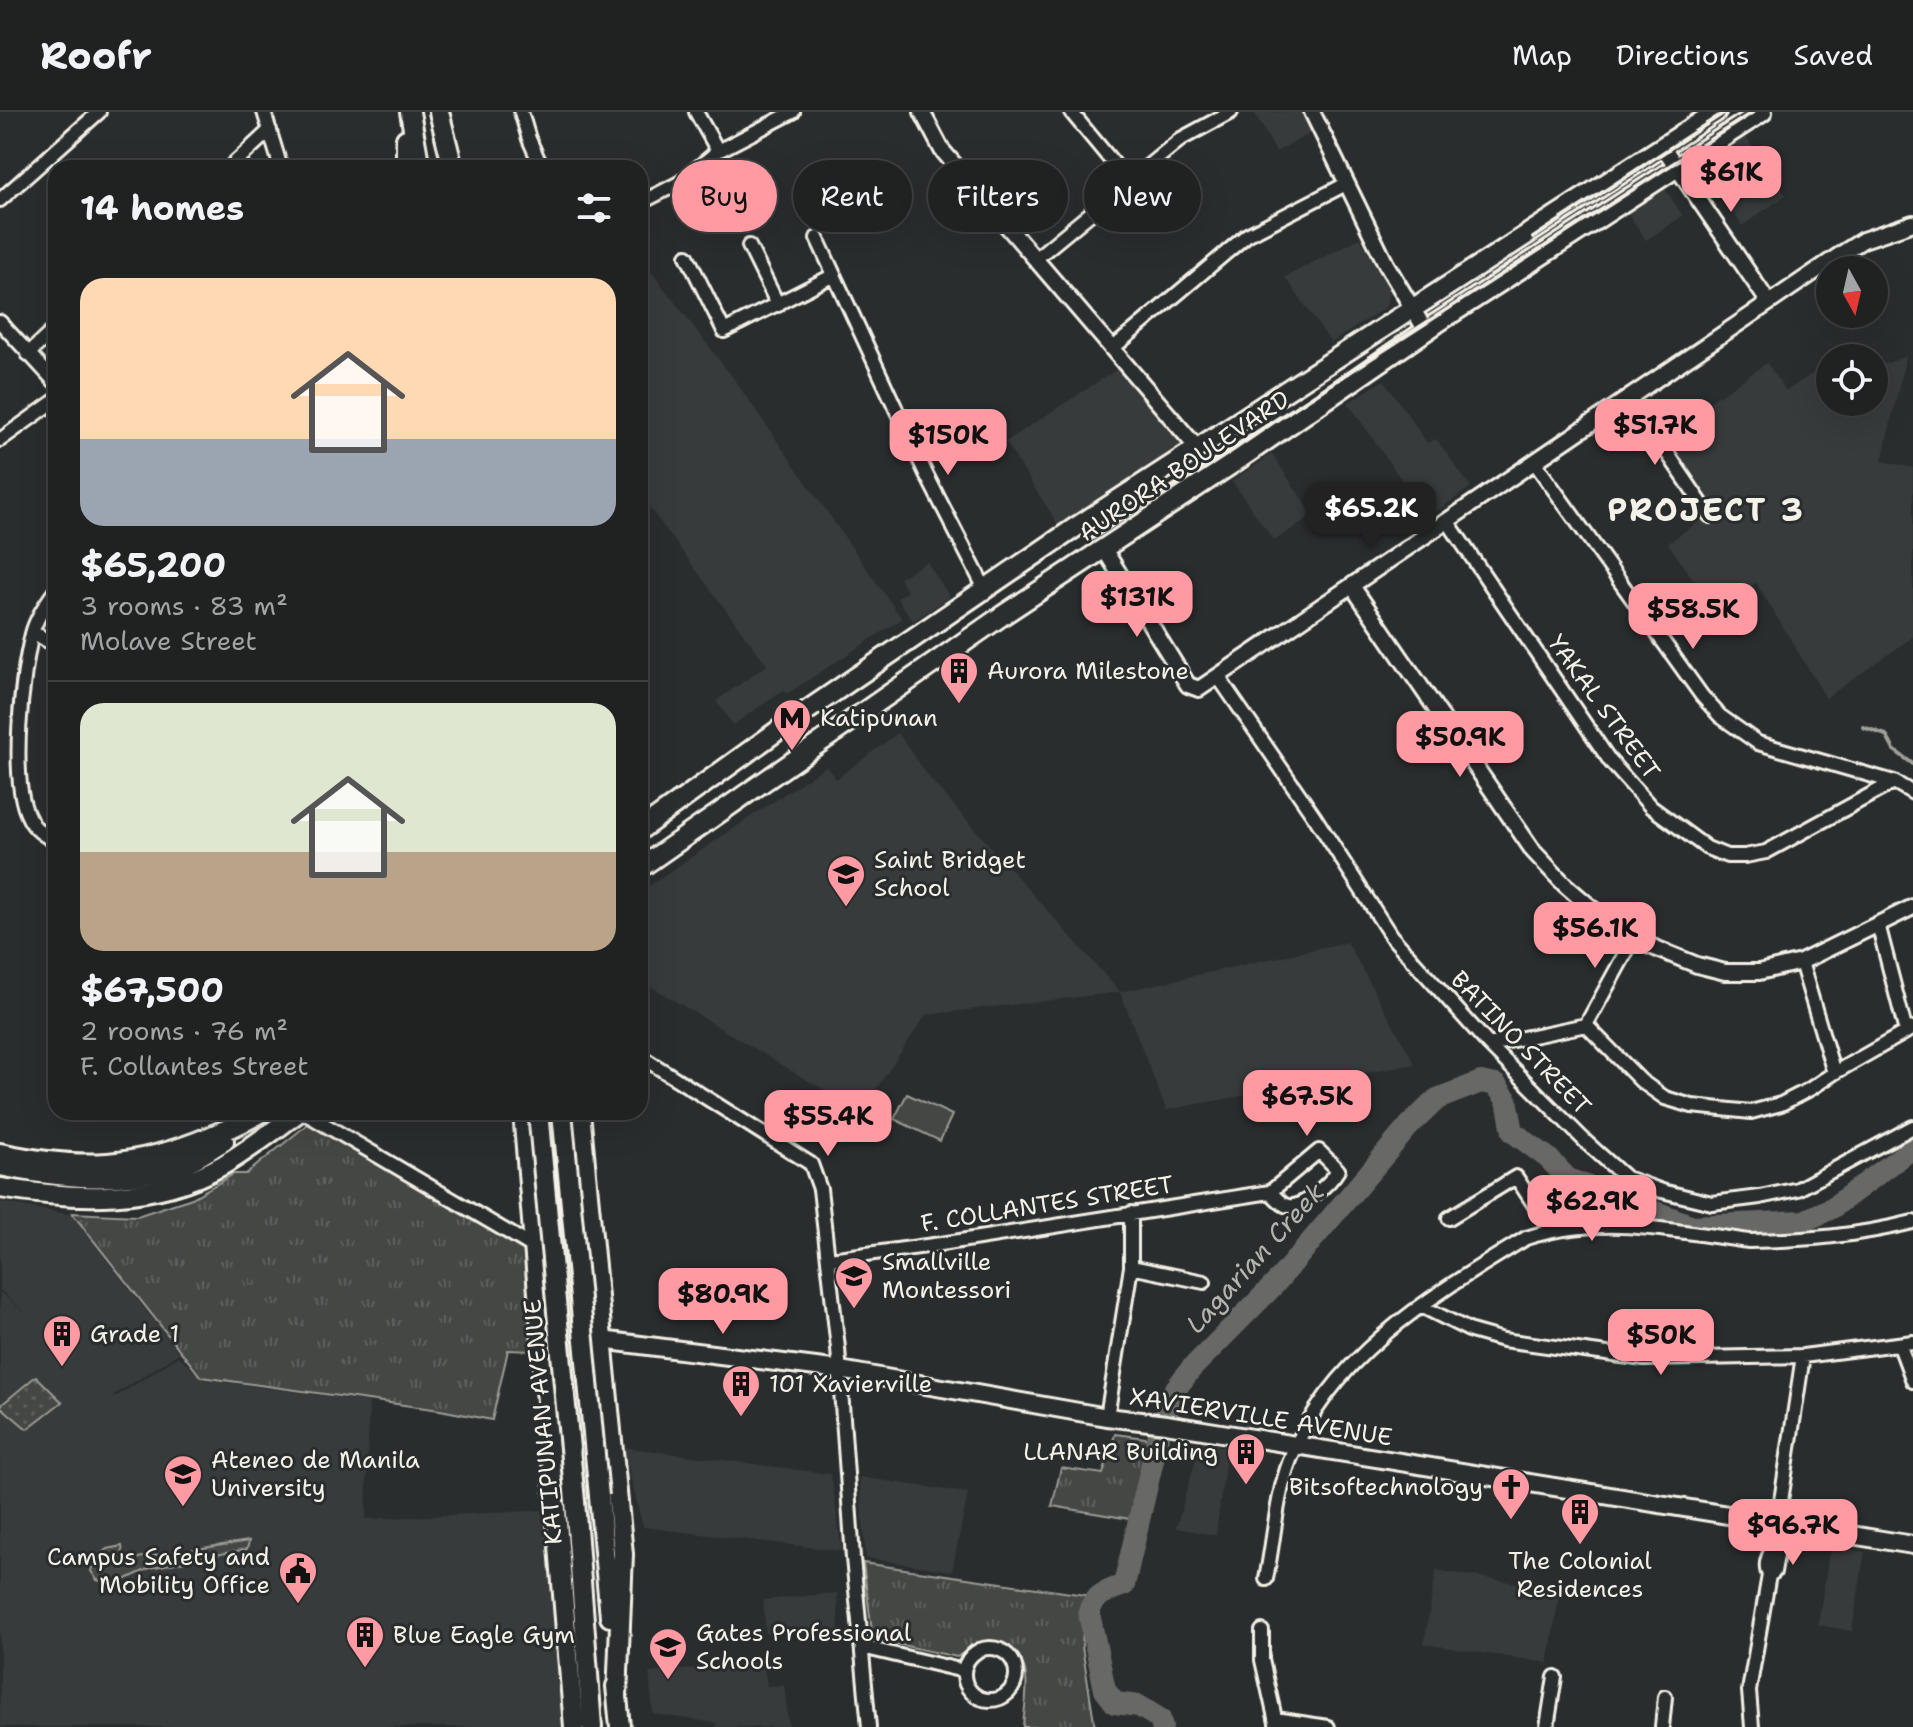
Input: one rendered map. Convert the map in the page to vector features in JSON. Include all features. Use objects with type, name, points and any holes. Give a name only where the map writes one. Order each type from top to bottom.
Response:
[{"type":"main road","points":[[406,160],[409,112]]},
{"type":"main road","points":[[409,112],[418,160]]},
{"type":"main road","points":[[437,112],[442,160]]},
{"type":"main road","points":[[437,112],[451,160]]},
{"type":"main road","name":"AURORA BOULEVARD","points":[[648,824],[780,729],[1079,525],[1716,112]]},
{"type":"main road","name":"AURORA BOULEVARD","points":[[648,862],[1003,615],[1426,331],[1762,112]]},
{"type":"main road","points":[[985,589],[1003,615]]},
{"type":"main road","points":[[648,818],[661,814]]},
{"type":"main road","points":[[0,1153],[89,1164],[140,1160],[180,1149],[248,1120]]},
{"type":"main road","points":[[0,1188],[98,1198],[168,1188],[225,1164],[289,1120]]},
{"type":"main road","name":"KATIPUNAN AVENUE","points":[[524,1120],[574,1727]]},
{"type":"main road","name":"KATIPUNAN AVENUE","points":[[539,1120],[575,1501],[592,1727]]},
{"type":"main road","name":"KATIPUNAN AVENUE","points":[[563,1120],[620,1727]]},
{"type":"main road","name":"KATIPUNAN AVENUE","points":[[581,1120],[623,1554],[617,1696]]},
{"type":"main road","points":[[526,1149],[531,1136],[550,1125],[567,1126],[575,1131],[582,1142]]},
{"type":"main road","points":[[0,1166],[90,1178],[148,1173],[183,1164],[225,1140],[237,1127]]},
{"type":"main road","name":"XAVIERVILLE AVENUE","points":[[601,1340],[840,1370],[1107,1417],[1913,1545]]},
{"type":"street","points":[[0,200],[99,112]]},
{"type":"street","points":[[264,112],[279,160]]},
{"type":"street","points":[[521,112],[538,160]]},
{"type":"street","points":[[696,112],[718,151]]},
{"type":"street","points":[[922,112],[942,150],[1198,449]]},
{"type":"street","points":[[1071,112],[1111,160]]},
{"type":"street","points":[[1156,160],[1181,139],[1231,112]]},
{"type":"street","points":[[1312,112],[1386,264],[1426,331]]},
{"type":"street","points":[[648,199],[681,182],[718,151],[788,113]]},
{"type":"street","points":[[238,160],[270,130]]},
{"type":"street","points":[[1663,147],[1769,303]]},
{"type":"street","points":[[1112,349],[1247,235],[1346,184]]},
{"type":"street","points":[[1035,259],[1084,219]]},
{"type":"street","points":[[1104,549],[1188,685],[1199,689],[1863,240],[1913,223]]},
{"type":"street","points":[[817,238],[926,474],[985,589]]},
{"type":"street","points":[[749,246],[778,305]]},
{"type":"street","points":[[687,256],[724,331],[834,275]]},
{"type":"street","points":[[0,322],[48,375]]},
{"type":"street","points":[[28,354],[48,335]]},
{"type":"street","points":[[1630,398],[1710,516]]},
{"type":"street","points":[[0,440],[48,406]]},
{"type":"street","points":[[1535,463],[1702,696],[1720,716],[1758,743],[1894,782],[1913,793]]},
{"type":"street","name":"YAKAL STREET","points":[[1448,522],[1610,761],[1651,807],[1707,848],[1727,856],[1766,852],[1894,782]]},
{"type":"street","points":[[1352,586],[1534,852],[1573,892],[1616,928],[1697,965],[1725,972],[1759,972],[1801,962],[1913,907]]},
{"type":"street","points":[[48,602],[33,632],[22,709],[18,771],[27,814],[36,829],[48,837]]},
{"type":"street","points":[[33,632],[48,641]]},
{"type":"street","name":"BATINO STREET","points":[[1219,678],[1314,816],[1391,936],[1489,1045],[1626,1178],[1662,1191],[1712,1203],[1760,1197],[1798,1189],[1913,1127]]},
{"type":"street","points":[[1586,1025],[1641,1081],[1665,1098],[1692,1106],[1751,1112],[1781,1104],[1910,1030],[1878,924]]},
{"type":"street","points":[[1489,1045],[1586,1025],[1637,939]]},
{"type":"street","points":[[1801,962],[1834,1073]]},
{"type":"street","points":[[648,1061],[811,1164],[820,1189],[830,1259],[869,1727]]},
{"type":"street","points":[[315,1120],[535,1248]]},
{"type":"street","name":"F. COLLANTES STREET","points":[[830,1259],[1270,1192],[1319,1151],[1338,1170],[1313,1196],[1290,1206],[1284,1205],[1270,1192]]},
{"type":"street","points":[[1449,1218],[1516,1177],[1551,1230]]},
{"type":"street","points":[[1107,1417],[1131,1267],[1131,1213]]},
{"type":"street","points":[[1266,1579],[1291,1459],[1328,1392],[1391,1328],[1526,1238],[1551,1230],[1594,1224],[1774,1241],[1867,1233],[1913,1222]]},
{"type":"street","points":[[1131,1267],[1204,1282]]},
{"type":"street","points":[[1421,1306],[1471,1331],[1537,1346],[1644,1359],[1803,1356],[1907,1344],[1913,1381]]},
{"type":"street","points":[[1752,1727],[1749,1691],[1769,1575],[1766,1570],[1778,1525],[1803,1356]]},
{"type":"street","points":[[1262,1631],[1262,1660],[1276,1723],[1328,1727]]},
{"type":"street","points":[[862,1647],[964,1671]]},
{"type":"street","points":[[987,1648],[1004,1652],[1011,1658],[1016,1675],[1009,1690],[995,1699],[987,1699],[979,1697],[967,1687],[964,1671],[971,1655],[987,1648]]},
{"type":"street","points":[[1547,1727],[1555,1677]]},
{"type":"street","points":[[1662,1727],[1665,1697]]},
{"type":"shaded area","points":[[1254,112],[1301,112],[1311,133],[1276,152]]},
{"type":"shaded area","points":[[1745,136],[1786,195],[1742,226],[1701,165]]},
{"type":"shaded area","points":[[1663,186],[1683,216],[1646,240],[1626,210]]},
{"type":"shaded area","points":[[1360,238],[1389,290],[1385,308],[1331,343],[1285,277]]},
{"type":"shaded area","points":[[648,267],[734,379],[902,619],[787,694],[784,690],[733,725],[716,701],[767,665],[648,506]]},
{"type":"shaded area","points":[[1906,356],[1882,461],[1913,468],[1913,637],[1826,698],[1756,583],[1714,610],[1668,543],[1716,510],[1647,409],[1662,398],[1680,422],[1767,363],[1786,391],[1816,371],[1816,416],[1888,416],[1888,363]]},
{"type":"shaded area","points":[[1122,366],[1182,445],[1059,526],[1005,442]]},
{"type":"shaded area","points":[[1384,380],[1427,443],[1436,439],[1471,487],[1428,518],[1348,403]]},
{"type":"shaded area","points":[[1272,454],[1313,515],[1274,541],[1232,481]]},
{"type":"shaded area","points":[[927,562],[950,597],[913,621],[897,598],[907,591],[899,578]]},
{"type":"shaded area","name":"Saint Bridget School","points":[[898,733],[931,780],[1120,992],[926,1015],[862,1110],[648,985],[648,886],[826,766],[836,779]]},
{"type":"shaded area","points":[[1347,942],[1415,1064],[1166,1110],[1120,992]]},
{"type":"shaded area","name":"Ateneo de Manila University","points":[[0,1202],[72,1215],[179,1353],[114,1398],[179,1356],[202,1379],[369,1402],[366,1519],[549,1510],[569,1727],[0,1727],[0,1292],[30,1317],[0,1290]]},
{"type":"shaded area","points":[[1201,1441],[1227,1448],[1216,1535],[1176,1528]]},
{"type":"shaded area","points":[[623,1447],[831,1474],[842,1551],[643,1527]]},
{"type":"shaded area","points":[[859,1477],[968,1493],[952,1571],[866,1558]]},
{"type":"shaded area","points":[[1830,1546],[1865,1552],[1852,1631],[1818,1625]]},
{"type":"shaded area","points":[[1436,1570],[1560,1590],[1548,1663],[1424,1644]]},
{"type":"shaded area","points":[[837,1593],[839,1629],[766,1634],[763,1600]]},
{"type":"shaded area","points":[[763,1662],[767,1686],[784,1685],[789,1727],[716,1727],[716,1723],[653,1714],[649,1673]]},
{"type":"green space","points":[[907,1094],[952,1115],[940,1141],[894,1119]]},
{"type":"green space","points":[[313,1120],[527,1249],[532,1351],[508,1350],[492,1420],[201,1377],[72,1213],[137,1216],[192,1198],[234,1174],[246,1174]]},
{"type":"green space","points":[[36,1376],[62,1402],[27,1429],[0,1406]]},
{"type":"green space","points":[[1115,1434],[1154,1439],[1136,1520],[1052,1506],[1061,1468],[1103,1474]]},
{"type":"green space","points":[[249,1541],[247,1549],[150,1568],[116,1584],[97,1580],[91,1571],[95,1558],[107,1549],[122,1546],[124,1560]]},
{"type":"green space","points":[[863,1563],[1085,1595],[1082,1647],[1095,1727],[1023,1727],[1027,1688],[1024,1667],[1014,1653],[999,1644],[982,1643],[957,1657],[873,1639]]},
{"type":"waterway","points":[[1863,727],[1886,735],[1894,750],[1913,764]]},
{"type":"waterway","name":"Lagarian Creek","points":[[1166,1415],[1174,1391],[1191,1369],[1274,1285],[1409,1126],[1437,1099],[1481,1082],[1496,1085],[1507,1100],[1513,1132],[1548,1158],[1568,1179],[1693,1226],[1804,1221],[1832,1208],[1913,1148]]},
{"type":"waterway","name":"Lagarian Creek","points":[[1158,1438],[1124,1585],[1097,1598],[1089,1613],[1105,1690],[1115,1703],[1139,1706],[1160,1719],[1162,1727]]},
{"type":"railway","points":[[1533,238],[1725,112]]},
{"type":"railway","points":[[1091,539],[1753,112]]},
{"type":"place","name":"Aurora Milestone","points":[[959,705]]},
{"type":"place","name":"Katipunan","points":[[792,752]]},
{"type":"place","name":"Saint Bridget School","points":[[846,908]]},
{"type":"place","name":"Smallville Montessori","points":[[854,1310]]},
{"type":"place","name":"Grade 1","points":[[62,1368]]},
{"type":"place","name":"101 Xavierville","points":[[741,1418]]},
{"type":"place","name":"LLANAR Building","points":[[1246,1486]]},
{"type":"place","name":"Ateneo de Manila University","points":[[183,1508]]},
{"type":"place","name":"Bitsoftechnology","points":[[1511,1521]]},
{"type":"place","name":"The Colonial Residences","points":[[1580,1546]]},
{"type":"place","name":"Campus Safety and Mobility Office","points":[[298,1605]]},
{"type":"place","name":"Blue Eagle Gym","points":[[365,1669]]},
{"type":"place","name":"Gates Professional Schools","points":[[668,1681]]},
{"type":"district","name":"PROJECT 3","points":[[1706,510]]}]
